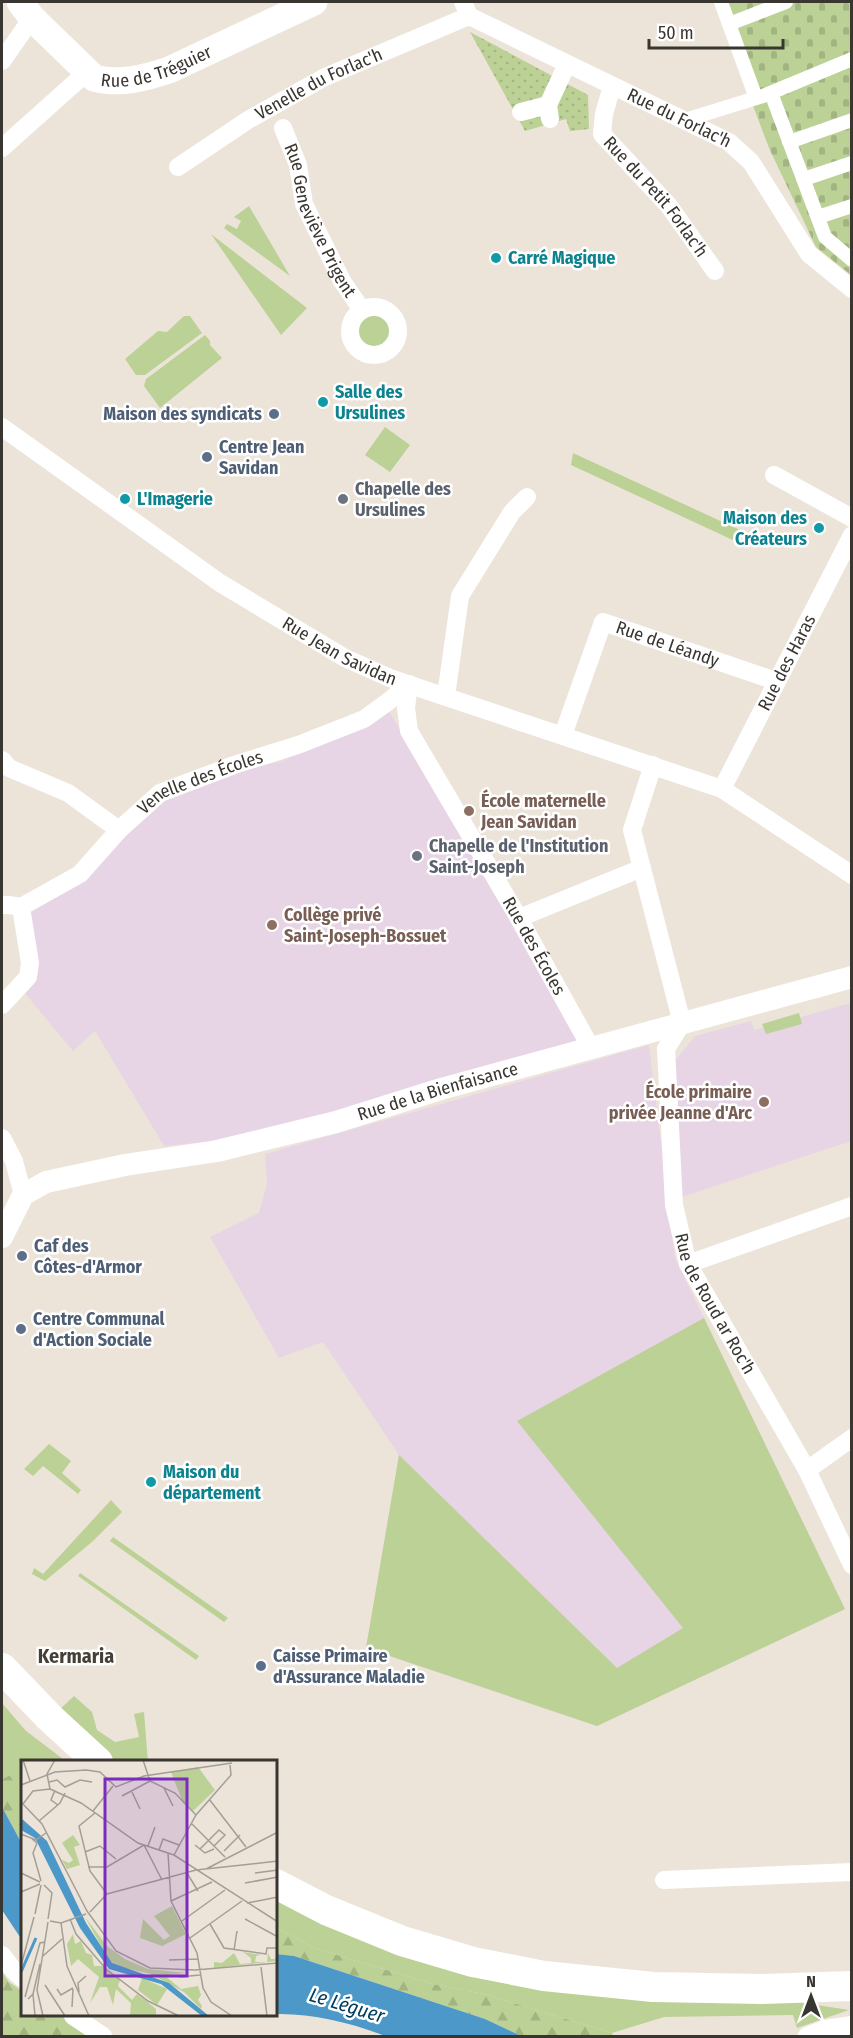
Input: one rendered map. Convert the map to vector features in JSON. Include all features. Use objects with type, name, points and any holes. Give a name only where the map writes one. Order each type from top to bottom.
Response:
[{"type":"main road","name":"Rue de Tréguier","points":[[26,10],[94,78],[119,82],[152,76],[185,63],[314,2]]},
{"type":"main road","points":[[2,1668],[48,1717],[96,1760]]},
{"type":"main road","points":[[2,1695],[34,1730],[79,1760]]},
{"type":"main road","points":[[278,1885],[326,1910],[402,1941],[473,1962],[544,1976],[653,1987],[762,1989],[852,1986]]},
{"type":"street","points":[[721,2],[756,98]]},
{"type":"street","points":[[729,24],[786,2]]},
{"type":"street","name":"Rue du Forlac'h","points":[[466,9],[567,64],[729,142],[751,162],[809,254],[852,289]]},
{"type":"street","name":"Venelle du Forlac'h","points":[[178,167],[248,120],[277,116],[324,77],[466,9]]},
{"type":"street","points":[[2,61],[26,10]]},
{"type":"street","points":[[685,120],[771,93],[852,60]]},
{"type":"street","points":[[521,112],[549,112],[567,64]]},
{"type":"street","points":[[2,148],[87,72]]},
{"type":"street","name":"Rue du Petit Forlac'h","points":[[612,86],[604,114],[603,134],[669,207],[715,271]]},
{"type":"street","points":[[771,93],[825,237],[852,260]]},
{"type":"street","name":"Rue Geneviève Prigent","points":[[277,116],[298,165],[304,204],[342,281],[362,310]]},
{"type":"street","points":[[789,142],[852,120]]},
{"type":"street","points":[[804,179],[852,163]]},
{"type":"street","points":[[818,218],[852,206]]},
{"type":"street","name":"Rue Jean Savidan","points":[[2,427],[220,583],[345,658],[409,684],[722,789],[852,874]]},
{"type":"street","points":[[774,475],[852,518]]},
{"type":"street","points":[[446,696],[460,596],[512,512],[527,497]]},
{"type":"street","name":"Rue des Haras","points":[[722,789],[852,536]]},
{"type":"street","name":"Rue de Léandy","points":[[563,735],[603,622],[776,681]]},
{"type":"street","name":"Venelle des Écoles","points":[[2,760],[9,768],[68,793],[119,830],[160,793],[234,765],[298,745],[364,719],[409,684]]},
{"type":"street","name":"Rue des Écoles","points":[[409,684],[406,708],[409,731],[519,918],[591,1048]]},
{"type":"street","points":[[654,765],[632,830],[682,1023]]},
{"type":"street","points":[[2,905],[21,907],[80,874],[119,830]]},
{"type":"street","points":[[519,918],[642,868]]},
{"type":"street","points":[[2,1005],[28,977],[30,963],[21,907]]},
{"type":"street","name":"Rue de la Bienfaisance","points":[[23,1195],[46,1182],[217,1151],[336,1122],[441,1089],[852,977]]},
{"type":"street","name":"Rue de Roud ar Roc'h","points":[[682,1023],[666,1049],[674,1205],[688,1264],[807,1470],[852,1565]]},
{"type":"street","points":[[2,1138],[14,1161],[23,1195],[2,1238]]},
{"type":"street","points":[[688,1264],[852,1206]]},
{"type":"street","points":[[807,1470],[852,1438]]},
{"type":"street","points":[[664,1880],[852,1872]]},
{"type":"street","points":[[2,1956],[21,1977]]},
{"type":"street","points":[[74,2017],[103,2037]]},
{"type":"street","points":[[807,2037],[825,2029],[852,2025]]},
{"type":"shaded area","name":"Collège privé Saint-Joseph-Bossuet","points":[[389,711],[583,1039],[239,1139],[164,1146],[95,1031],[73,1051],[22,990],[25,912],[151,805],[243,769],[279,762]]},
{"type":"shaded area","name":"École primaire privée Jeanne d'Arc","points":[[851,1003],[851,1141],[682,1197],[673,1063],[695,1036],[751,1021],[754,1030]]},
{"type":"shaded area","points":[[649,1045],[675,1258],[845,1609],[597,1726],[366,1648],[399,1455],[323,1342],[279,1358],[210,1237],[259,1213],[267,1184],[265,1154]]},
{"type":"green space","points":[[714,2],[851,2],[851,275],[816,247],[769,148]]},
{"type":"green space","points":[[470,32],[588,95],[589,129],[570,131],[566,119],[525,131]]},
{"type":"green space","points":[[249,206],[290,276],[224,228],[227,224],[237,229],[241,221],[234,217]]},
{"type":"green space","points":[[211,234],[307,308],[281,335]]},
{"type":"green space","points":[[374,315],[385,320],[390,331],[385,342],[374,347],[363,342],[358,331],[363,320]]},
{"type":"green space","points":[[184,316],[190,316],[202,333],[145,375],[136,375],[125,359],[158,331],[167,332]]},
{"type":"green space","points":[[205,335],[210,345],[222,358],[160,408],[144,386],[146,379]]},
{"type":"green space","points":[[385,427],[410,445],[390,472],[365,455]]},
{"type":"green space","points":[[573,453],[740,530],[735,541],[571,465]]},
{"type":"green space","points":[[799,1013],[802,1024],[766,1034],[762,1024]]},
{"type":"green space","points":[[704,1318],[845,1609],[597,1726],[366,1648],[399,1455],[617,1668],[683,1628],[517,1421]]},
{"type":"green space","points":[[49,1444],[71,1461],[62,1473],[81,1490],[78,1494],[43,1466],[33,1476],[24,1469]]},
{"type":"green space","points":[[111,1500],[122,1512],[93,1541],[45,1581],[32,1574],[34,1568],[43,1574]]},
{"type":"green space","points":[[113,1537],[228,1618],[224,1622],[110,1541]]},
{"type":"green space","points":[[80,1573],[199,1656],[196,1660],[78,1576]]},
{"type":"green space","points":[[74,1696],[92,1712],[97,1730],[115,1742],[139,1737],[134,1714],[144,1712],[148,1760],[115,1760],[58,1711]]},
{"type":"green space","points":[[2,1703],[26,1731],[64,1760],[21,1760],[21,1778],[16,1773],[2,1779]]},
{"type":"green space","points":[[17,1772],[21,1778],[21,1842],[2,1807],[2,1779]]},
{"type":"green space","points":[[278,1901],[349,1932],[849,2010],[797,2028],[793,2015],[664,2017],[612,2033],[484,1994],[433,1984],[314,1948],[278,1928]]},
{"type":"green space","points":[[278,1928],[314,1948],[433,1984],[484,1994],[612,2033],[613,2036],[521,2036],[485,2019],[294,1956],[278,1954]]},
{"type":"green space","points":[[2,1972],[9,1982],[21,1990],[21,2017],[62,2017],[90,2036],[2,2036]]},
{"type":"water","points":[[2,1807],[21,1842],[21,1938],[2,1910]]},
{"type":"water","name":"Le Léguer","points":[[278,1954],[294,1956],[485,2019],[521,2036],[385,2036],[331,2020],[278,2014]]},
{"type":"place","name":"Carré Magique","points":[[496,258]]},
{"type":"place","name":"Salle des Ursulines","points":[[323,402]]},
{"type":"place","name":"Maison des syndicats","points":[[274,414]]},
{"type":"place","name":"Centre Jean Savidan","points":[[207,457]]},
{"type":"place","name":"L'Imagerie","points":[[125,499]]},
{"type":"place","name":"Chapelle des Ursulines","points":[[343,499]]},
{"type":"place","name":"Maison des Créateurs","points":[[819,528]]},
{"type":"place","name":"École maternelle Jean Savidan","points":[[469,811]]},
{"type":"place","name":"Chapelle de l'Institution Saint-Joseph","points":[[417,856]]},
{"type":"place","name":"Collège privé Saint-Joseph-Bossuet","points":[[272,925]]},
{"type":"place","name":"École primaire privée Jeanne d'Arc","points":[[764,1102]]},
{"type":"place","name":"Caf des Côtes-d'Armor","points":[[22,1256]]},
{"type":"place","name":"Centre Communal d'Action Sociale","points":[[21,1329]]},
{"type":"place","name":"Maison du département","points":[[151,1482]]},
{"type":"place","name":"Caisse Primaire d'Assurance Maladie","points":[[261,1666]]},
{"type":"district","name":"Kermaria","points":[[76,1656]]}]
